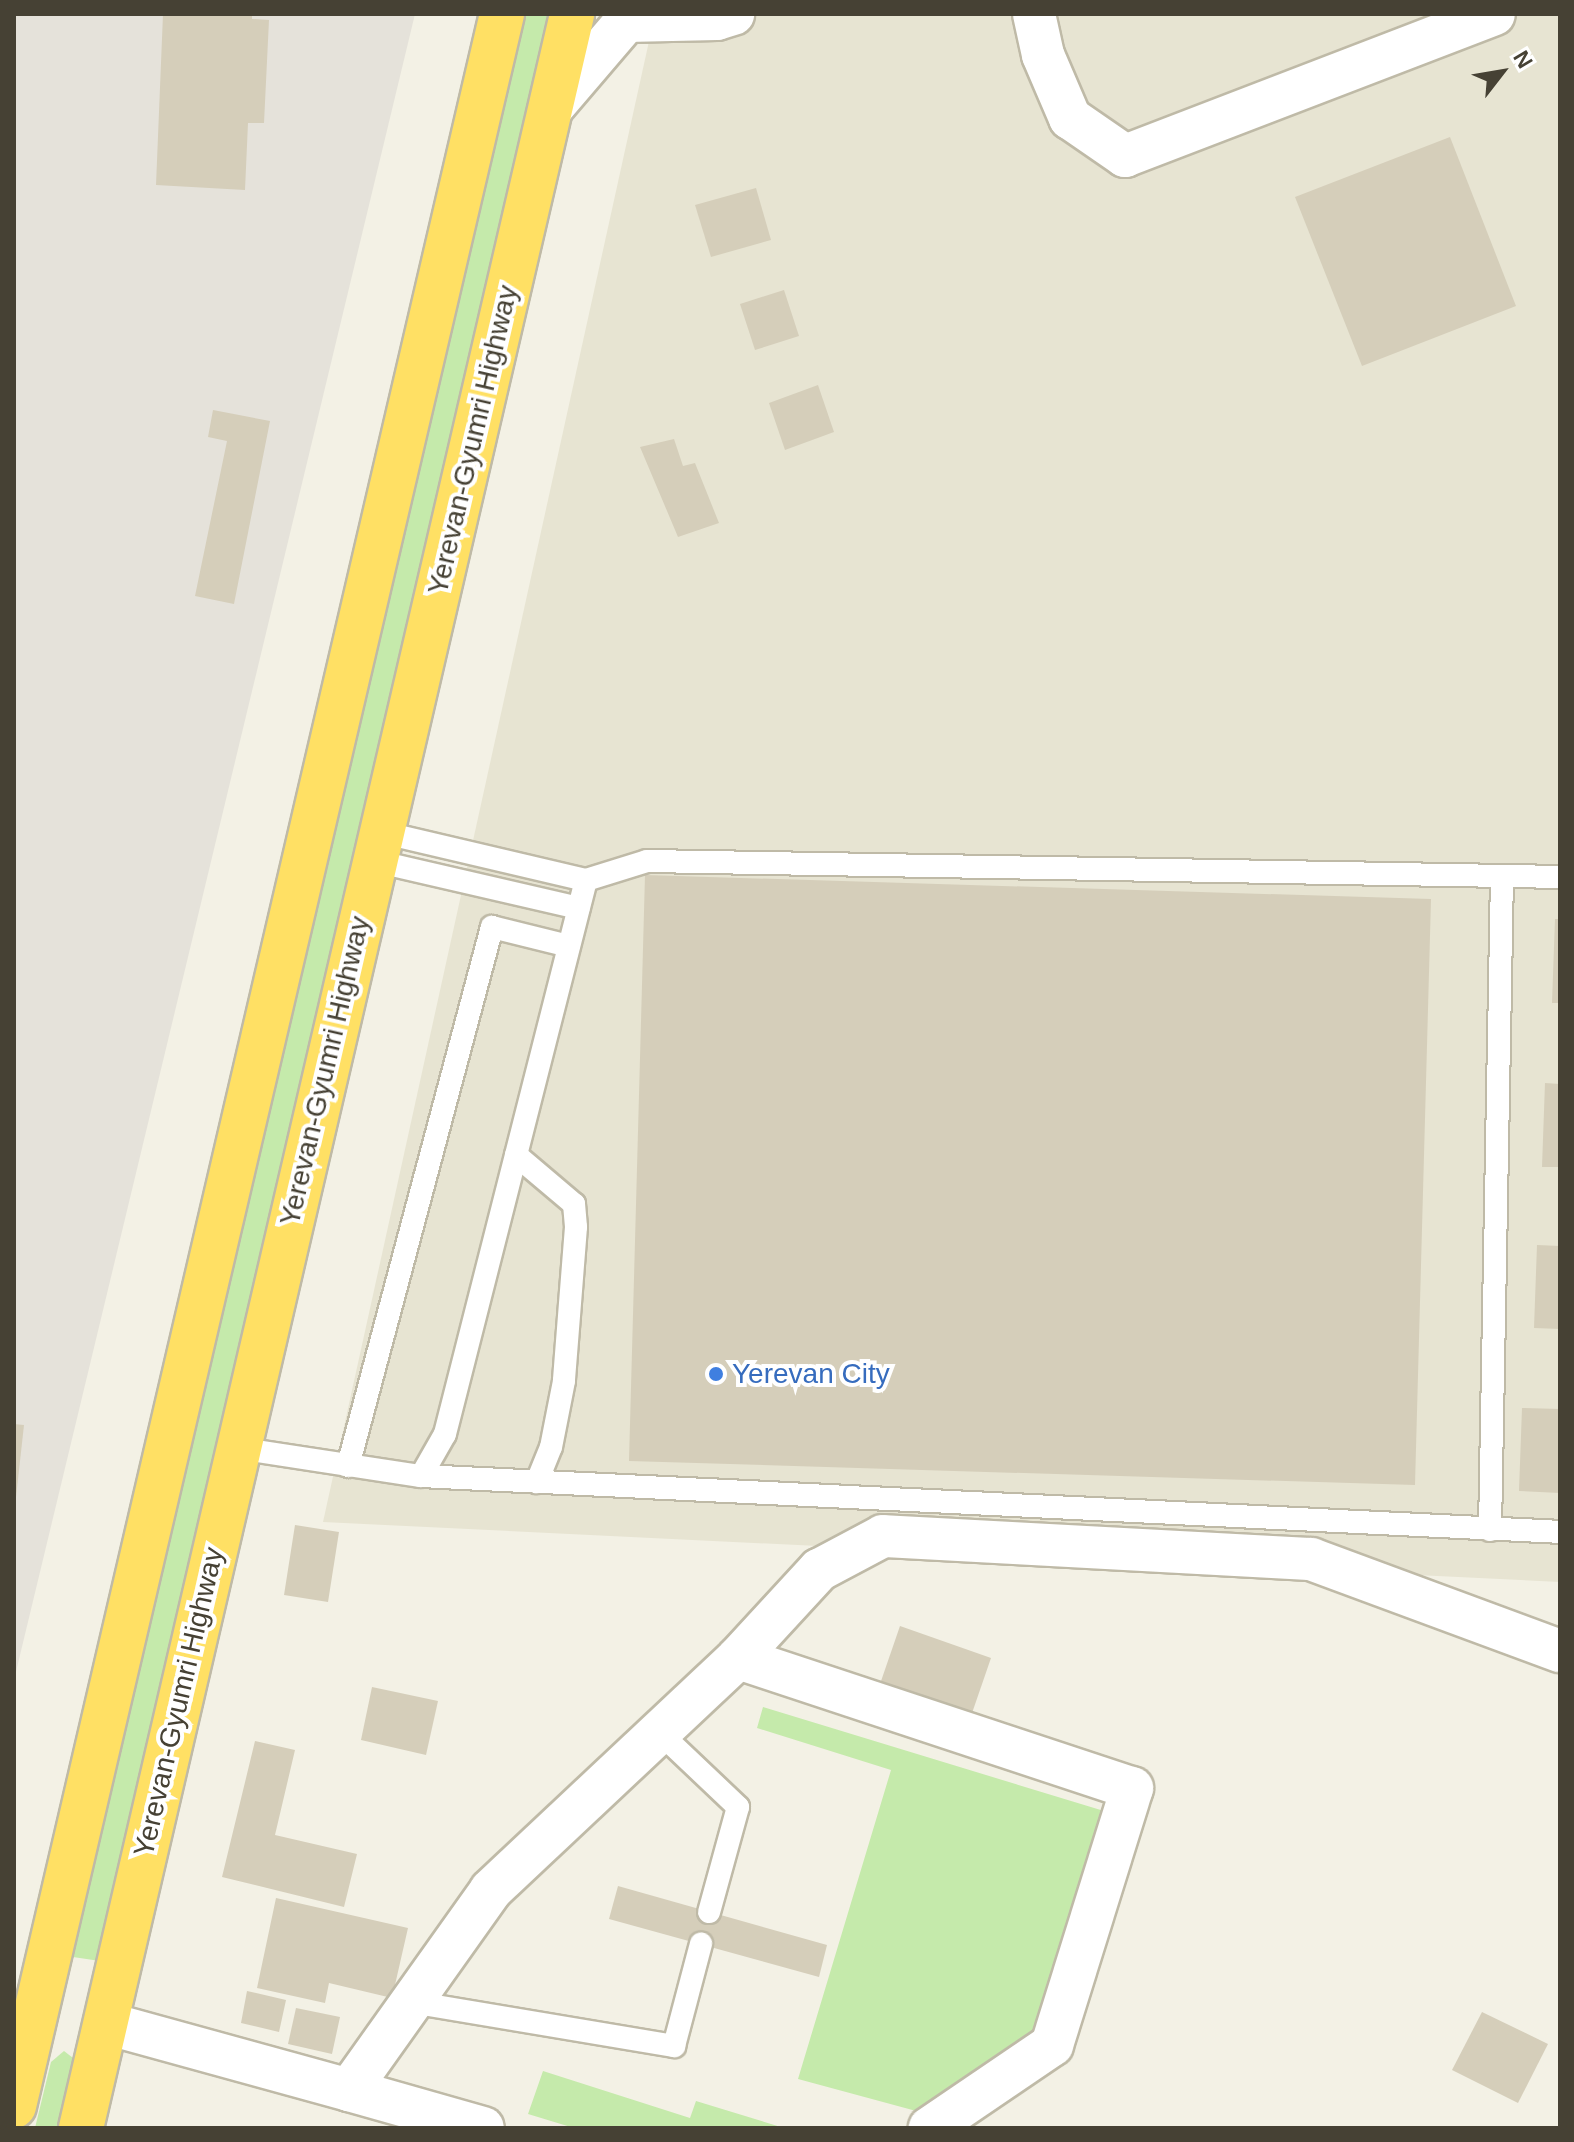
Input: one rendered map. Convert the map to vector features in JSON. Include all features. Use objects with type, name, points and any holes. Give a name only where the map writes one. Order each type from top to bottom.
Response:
[{"type":"highway","points":[[14,2106],[502,14]]},
{"type":"highway","name":"Yerevan-Gyumri Highway","points":[[81,2128],[572,14]]},
{"type":"highway","points":[[41,1989],[108,2014]]},
{"type":"street","points":[[550,110],[626,21],[717,19],[733,14]]},
{"type":"street","points":[[1034,14],[1043,55],[1070,118],[1125,156],[1494,14]]},
{"type":"street","points":[[349,2090],[491,1890],[738,1658],[819,1570],[883,1536],[1311,1559],[1560,1651]]},
{"type":"street","points":[[738,1658],[1132,1788],[1052,2045],[930,2128]]},
{"type":"street","points":[[108,2014],[349,2090],[483,2128]]},
{"type":"lane","points":[[378,846],[586,880],[647,861],[1560,877]]},
{"type":"lane","points":[[378,846],[579,908]]},
{"type":"lane","points":[[1490,1530],[1502,876]]},
{"type":"lane","points":[[421,1476],[445,1434],[586,880]]},
{"type":"lane","points":[[348,1466],[492,927],[569,946]]},
{"type":"lane","points":[[516,1155],[574,1204],[576,1227],[564,1381],[551,1447],[537,1482]]},
{"type":"lane","points":[[237,1448],[421,1476],[1560,1532]]},
{"type":"lane","points":[[659,1732],[738,1807],[709,1912]]},
{"type":"lane","points":[[411,2002],[674,2046],[701,1944]]},
{"type":"shaded area","points":[[14,14],[415,14],[14,1680]]},
{"type":"shaded area","points":[[655,14],[1560,14],[1560,1582],[323,1522]]},
{"type":"green space","points":[[526,14],[553,14],[100,1961],[73,1957]]},
{"type":"green space","points":[[763,1707],[1104,1811],[1026,2051],[931,2115],[798,2079],[891,1770],[757,1728]]},
{"type":"green space","points":[[64,2051],[77,2061],[63,2128],[35,2128],[51,2062]]},
{"type":"green space","points":[[543,2071],[690,2118],[696,2101],[784,2128],[574,2128],[528,2114]]},
{"type":"building","points":[[163,14],[252,14],[252,19],[269,20],[264,123],[248,123],[245,190],[156,185]]},
{"type":"building","points":[[1450,137],[1516,306],[1362,366],[1295,197]]},
{"type":"building","points":[[756,188],[771,240],[711,257],[695,205]]},
{"type":"building","points":[[784,290],[799,336],[755,350],[740,304]]},
{"type":"building","points":[[818,385],[834,432],[785,450],[769,403]]},
{"type":"building","points":[[213,410],[270,421],[234,604],[195,596],[227,441],[208,437]]},
{"type":"building","points":[[674,439],[683,466],[695,463],[719,523],[678,537],[640,447]]},
{"type":"building","points":[[645,875],[1431,899],[1415,1485],[629,1461]]},
{"type":"building","points":[[1555,919],[1560,919],[1560,1003],[1552,1003]]},
{"type":"building","points":[[1545,1083],[1560,1084],[1560,1167],[1542,1167]]},
{"type":"building","points":[[1537,1245],[1560,1246],[1560,1329],[1534,1328]]},
{"type":"building","points":[[1522,1408],[1560,1409],[1560,1493],[1519,1491]]},
{"type":"building","points":[[14,1424],[24,1425],[16,1497],[14,1497]]},
{"type":"building","points":[[295,1525],[339,1532],[328,1602],[284,1595]]},
{"type":"building","points":[[900,1626],[991,1658],[971,1716],[880,1684]]},
{"type":"building","points":[[372,1687],[438,1701],[426,1755],[361,1740]]},
{"type":"building","points":[[255,1741],[295,1750],[275,1835],[357,1854],[344,1907],[222,1877]]},
{"type":"building","points":[[618,1886],[827,1945],[819,1977],[609,1919]]},
{"type":"building","points":[[276,1898],[408,1928],[392,1998],[329,1983],[325,2003],[257,1988]]},
{"type":"building","points":[[247,1991],[286,2000],[279,2032],[241,2023]]},
{"type":"building","points":[[296,2008],[340,2017],[332,2054],[288,2044]]},
{"type":"building","points":[[1482,2012],[1548,2044],[1518,2103],[1452,2070]]},
{"type":"place","name":"Yerevan City","points":[[716,1374]]}]
